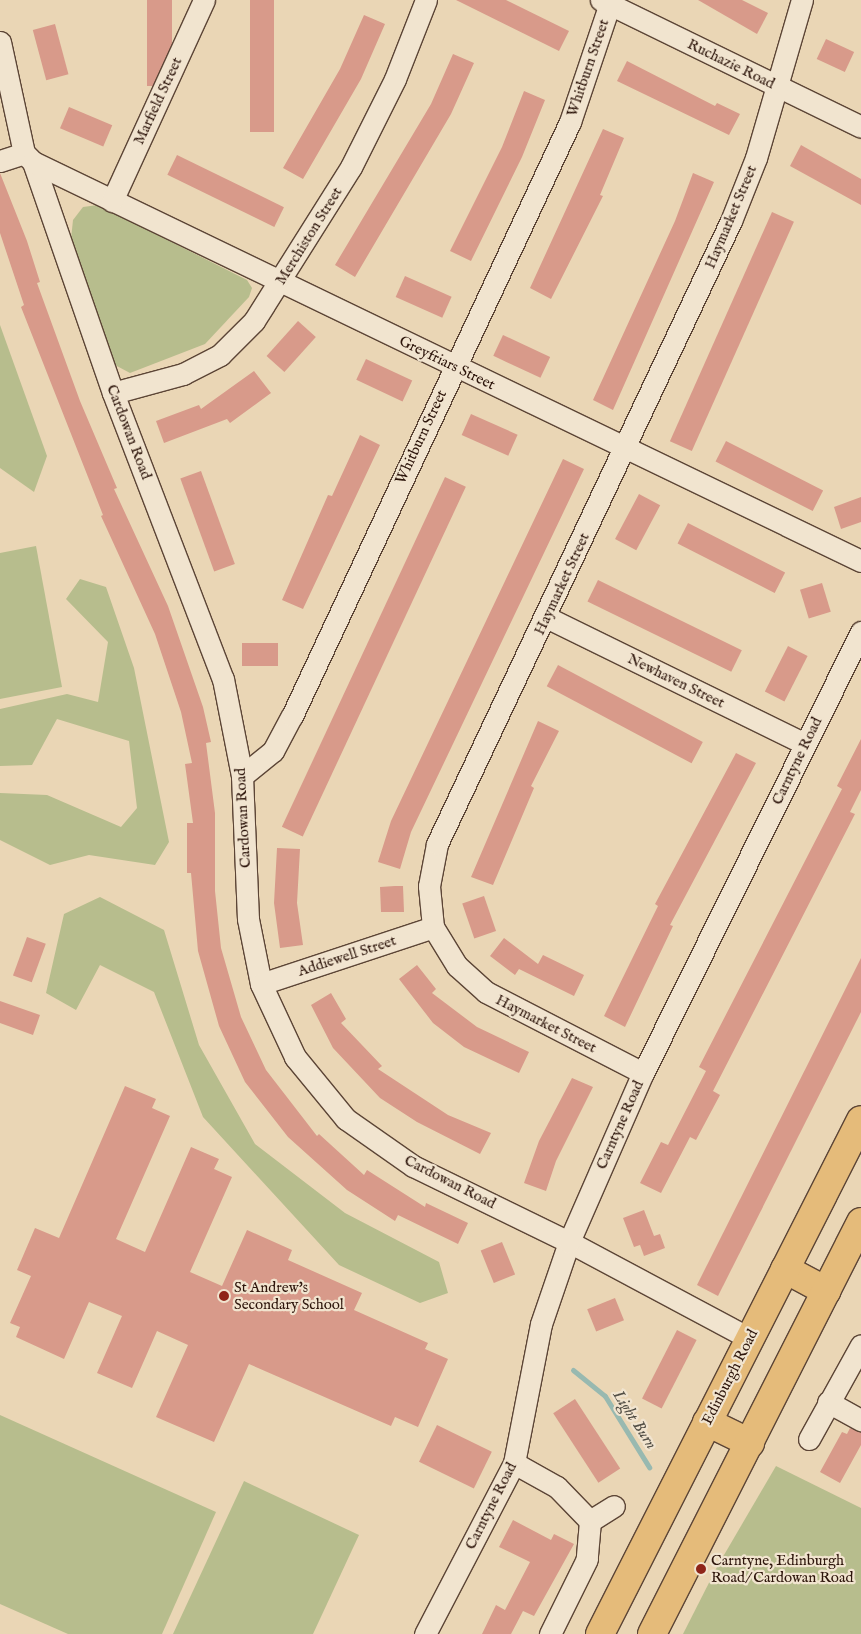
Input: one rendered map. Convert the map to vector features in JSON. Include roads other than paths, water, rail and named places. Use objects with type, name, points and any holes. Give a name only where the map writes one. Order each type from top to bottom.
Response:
[{"type":"main road","name":"Edinburgh Road","points":[[600,1634],[861,1120]]},
{"type":"main road","points":[[652,1634],[861,1222]]},
{"type":"main road","points":[[785,1269],[826,1291]]},
{"type":"main road","points":[[707,1422],[750,1443]]},
{"type":"street","name":"Marfield Street","points":[[112,201],[204,0]]},
{"type":"street","name":"Merchiston Street","points":[[113,393],[183,374],[220,355],[254,321],[281,282],[351,167],[395,79],[426,0]]},
{"type":"street","name":"Haymarket Street","points":[[643,1073],[486,992],[457,966],[433,927],[429,886],[437,844],[626,449],[731,221],[779,87],[802,0]]},
{"type":"street","name":"Ruchazie Road","points":[[607,1],[861,127]]},
{"type":"street","name":"Whitburn Street","points":[[242,776],[273,751],[292,716],[453,366],[570,122],[607,1]]},
{"type":"street","name":"Cardowan Road","points":[[0,42],[29,158],[113,393],[223,680],[242,776],[248,919],[261,984],[295,1057],[346,1119],[413,1166],[570,1242],[749,1338]]},
{"type":"street","name":"Greyfriars Street","points":[[29,158],[112,201],[861,561]]},
{"type":"street","points":[[0,161],[29,158]]},
{"type":"street","name":"Newhaven Street","points":[[546,617],[805,744]]},
{"type":"street","name":"Carntyne Road","points":[[425,1634],[514,1463],[541,1324],[570,1242],[643,1073],[861,632]]},
{"type":"street","name":"Addiewell Street","points":[[261,984],[433,927]]},
{"type":"street","points":[[809,1439],[861,1345]]},
{"type":"street","points":[[828,1402],[861,1420]]},
{"type":"street","points":[[514,1463],[558,1487],[590,1521],[587,1559],[550,1634]]},
{"type":"street","points":[[590,1521],[614,1506]]},
{"type":"waterway","name":"Light Burn","points":[[573,1370],[605,1396],[649,1467]]},
{"type":"place","name":"St Andrew's Secondary School","points":[[224,1296]]},
{"type":"place","name":"Carntyne, Edinburgh Road/ Cardowan Road","points":[[701,1569]]}]
